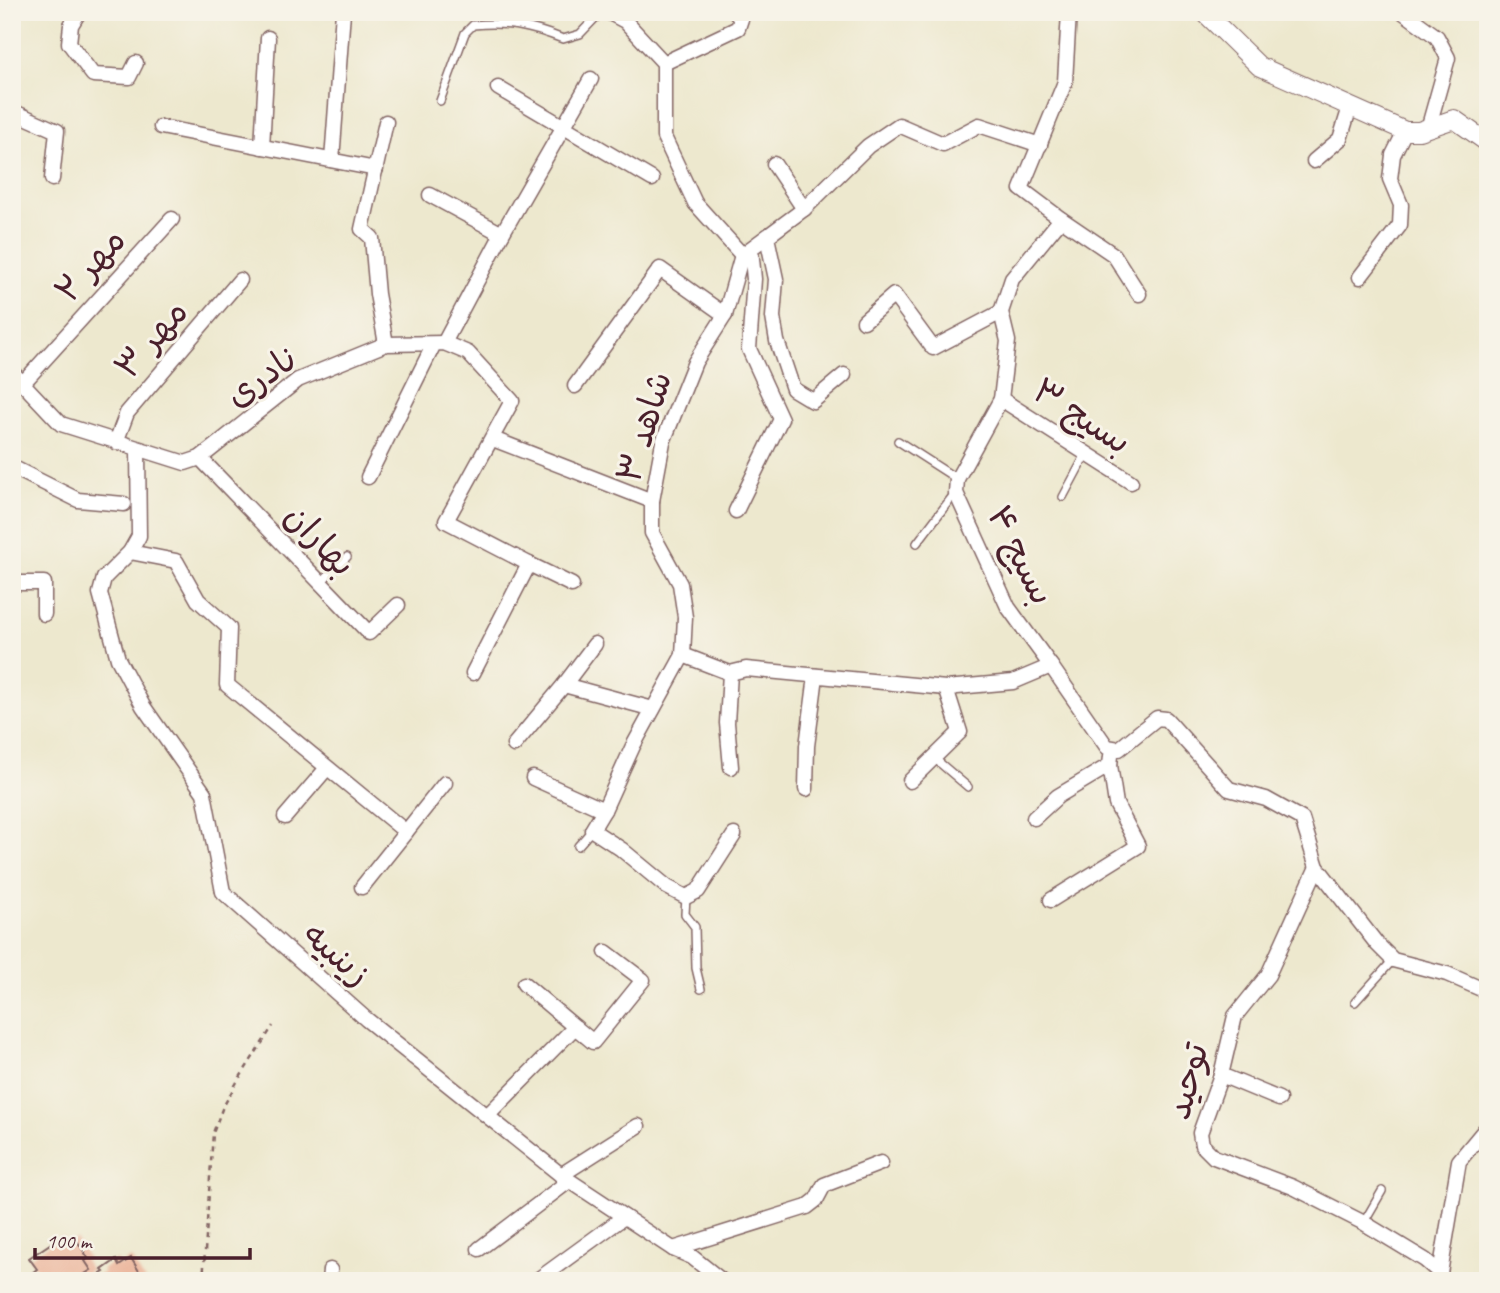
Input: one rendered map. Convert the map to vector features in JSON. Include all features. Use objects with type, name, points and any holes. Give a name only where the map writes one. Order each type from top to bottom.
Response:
[{"type":"street","points":[[79,12],[71,25],[69,43],[93,75],[129,77],[135,63]]},
{"type":"street","points":[[332,160],[343,12]]},
{"type":"street","points":[[608,12],[625,21],[664,63],[664,137],[695,203],[747,252],[754,279],[749,349],[781,419],[736,510]]},
{"type":"street","points":[[664,63],[738,28],[741,19],[735,12]]},
{"type":"street","points":[[1069,12],[1065,82],[1021,189],[1114,255],[1139,294]]},
{"type":"street","points":[[1204,12],[1259,66],[1405,131],[1428,129],[1454,119],[1488,143]]},
{"type":"street","points":[[1403,12],[1437,37],[1448,58],[1428,129]]},
{"type":"street","points":[[262,147],[268,38]]},
{"type":"street","points":[[368,477],[439,343],[591,79]]},
{"type":"street","points":[[498,88],[652,179]]},
{"type":"street","points":[[1314,161],[1340,139],[1350,107]]},
{"type":"street","points":[[12,110],[57,131],[52,179]]},
{"type":"street","points":[[386,122],[362,229],[372,238],[377,294],[386,344]]},
{"type":"street","points":[[747,252],[804,209],[868,146],[899,125],[943,144],[979,125],[1040,145]]},
{"type":"street","points":[[161,127],[376,169]]},
{"type":"street","points":[[1360,277],[1400,225],[1401,205],[1390,179],[1393,155],[1405,131]]},
{"type":"street","points":[[774,164],[804,209]]},
{"type":"street","points":[[430,195],[502,234]]},
{"type":"street","name":"مهر ۲","points":[[23,383],[172,219]]},
{"type":"street","name":"بسیج ۴","points":[[1061,219],[1012,279],[1001,312],[1008,341],[1001,399],[956,486],[1008,607],[1107,747],[1113,748]]},
{"type":"street","points":[[767,237],[776,279],[773,317],[777,341],[793,389],[813,401],[844,375]]},
{"type":"street","name":"شاهد ۳","points":[[592,830],[633,746],[683,655],[685,617],[680,584],[652,533],[652,501],[663,442],[695,362],[725,315],[747,252]]},
{"type":"street","points":[[575,386],[660,269],[725,315]]},
{"type":"street","name":"مهر ۳","points":[[116,442],[127,413],[240,280]]},
{"type":"street","points":[[864,321],[894,295],[933,348],[1001,312]]},
{"type":"street","name":"نادری","points":[[200,458],[298,380],[386,344],[439,343],[468,353],[513,401],[493,439]]},
{"type":"street","points":[[12,372],[61,424],[185,463],[200,458]]},
{"type":"street","name":"بسیج ۳","points":[[1001,399],[1130,482]]},
{"type":"street","points":[[572,585],[446,521],[493,439],[652,501]]},
{"type":"street","name":"زینبیه","points":[[138,450],[139,536],[130,552],[104,579],[100,593],[118,659],[143,706],[204,793],[223,892],[345,1002],[565,1178],[673,1249],[692,1258],[722,1281]]},
{"type":"street","name":"بهاران","points":[[200,458],[369,634],[398,605]]},
{"type":"street","points":[[12,467],[78,500],[124,504]]},
{"type":"street","points":[[130,552],[176,561],[198,600],[229,628],[227,685],[406,832]]},
{"type":"street","points":[[473,673],[529,564]]},
{"type":"street","points":[[12,583],[44,583],[44,614]]},
{"type":"street","points":[[514,745],[596,645]]},
{"type":"street","points":[[683,655],[730,673],[746,669],[946,688],[1013,682],[1051,666]]},
{"type":"street","points":[[730,673],[727,723],[731,767]]},
{"type":"street","points":[[806,789],[807,746],[816,676]]},
{"type":"street","points":[[564,685],[653,709]]},
{"type":"street","points":[[910,781],[960,732],[946,688]]},
{"type":"street","points":[[1051,900],[1138,846],[1116,804],[1110,765],[1113,748],[1119,749],[1157,718],[1166,719],[1229,789],[1266,799],[1302,818],[1317,867],[1377,944],[1393,960],[1447,974],[1488,992]]},
{"type":"street","points":[[1034,818],[1058,796],[1110,765]]},
{"type":"street","points":[[285,817],[327,768]]},
{"type":"street","points":[[533,778],[604,810]]},
{"type":"street","points":[[362,887],[445,783]]},
{"type":"street","points":[[592,830],[621,849],[667,887],[686,897],[698,891],[734,835]]},
{"type":"street","name":"توحید","points":[[1317,867],[1268,975],[1235,1016],[1221,1075],[1200,1133],[1202,1145],[1214,1157],[1293,1187],[1364,1223],[1425,1260],[1441,1277]]},
{"type":"street","points":[[524,984],[593,1042],[643,979],[606,952]]},
{"type":"street","points":[[488,1115],[575,1027]]},
{"type":"street","points":[[1221,1075],[1279,1099]]},
{"type":"street","points":[[479,1249],[565,1178],[638,1126]]},
{"type":"street","name":"توحید","points":[[1441,1277],[1459,1161],[1488,1126]]},
{"type":"street","points":[[673,1249],[807,1207],[816,1200],[824,1185],[881,1163]]},
{"type":"street","points":[[536,1281],[624,1217]]},
{"type":"lane","points":[[440,101],[465,33],[473,25],[504,23],[540,30],[563,39],[580,34],[601,12]]},
{"type":"lane","points":[[898,441],[956,486],[917,543]]},
{"type":"lane","points":[[1063,497],[1086,454]]},
{"type":"lane","points":[[320,583],[347,557]]},
{"type":"lane","points":[[934,758],[968,788]]},
{"type":"lane","points":[[578,846],[592,830]]},
{"type":"lane","points":[[686,897],[685,914],[695,927],[696,968],[701,989]]},
{"type":"lane","points":[[1355,1002],[1393,960]]},
{"type":"lane","points":[[1364,1223],[1382,1191]]},
{"type":"path","points":[[203,1281],[213,1133],[237,1082],[273,1026]]},
{"type":"building","points":[[62,1236],[68,1245],[76,1239],[88,1258],[85,1261],[91,1270],[80,1277],[67,1277],[61,1281],[37,1281],[32,1273],[37,1269],[29,1258]]},
{"type":"building","points":[[131,1258],[145,1281],[95,1281],[94,1278],[104,1272],[102,1270],[116,1260],[119,1266]]}]
